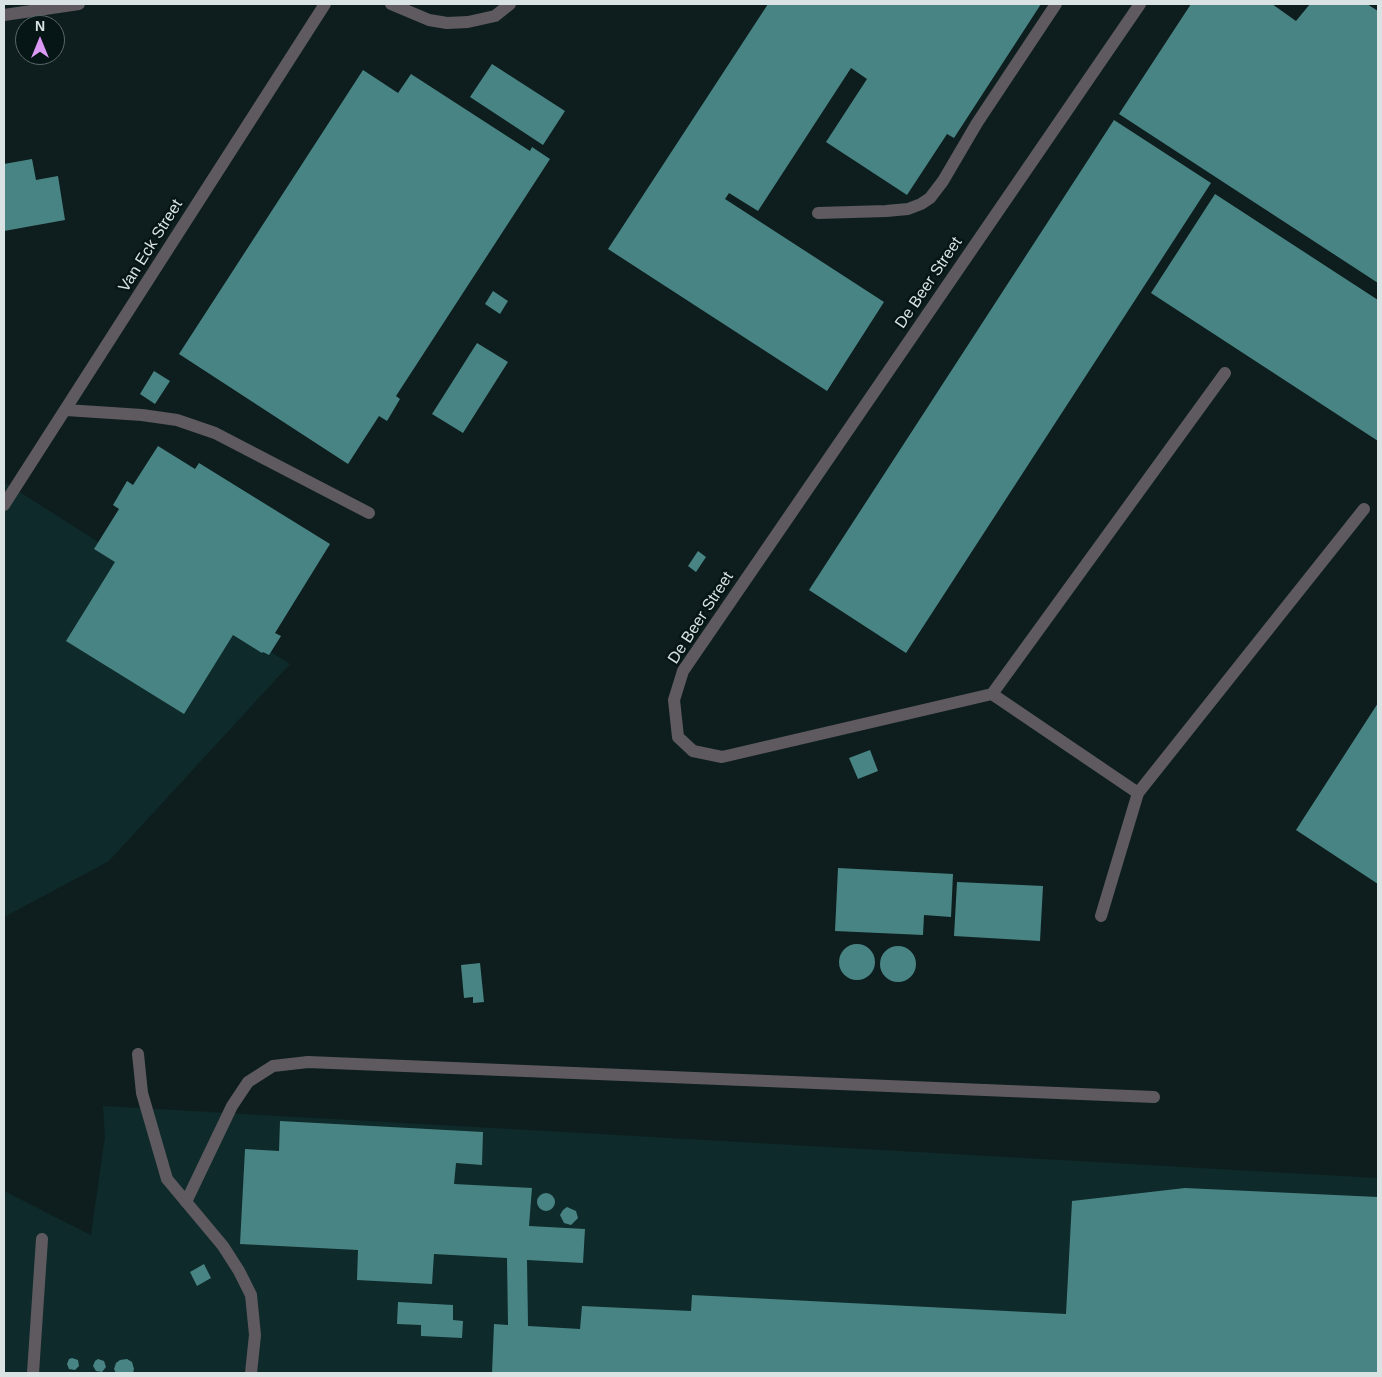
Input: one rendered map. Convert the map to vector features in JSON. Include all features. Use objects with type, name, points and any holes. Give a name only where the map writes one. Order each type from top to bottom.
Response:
[{"type":"lane","points":[[4,15],[79,4]]},
{"type":"lane","name":"Van Eck Street","points":[[4,505],[325,4]]},
{"type":"lane","points":[[391,4],[429,20],[447,23],[468,22],[495,16],[510,4]]},
{"type":"lane","points":[[818,213],[908,209],[930,198],[1056,4]]},
{"type":"lane","name":"De Beer Street","points":[[992,694],[722,757],[693,750],[678,737],[674,700],[683,671],[1140,4]]},
{"type":"lane","points":[[1138,793],[992,694],[1225,373]]},
{"type":"lane","points":[[66,410],[142,415],[177,420],[215,434],[369,513]]},
{"type":"lane","points":[[1101,916],[1138,793],[1364,509]]},
{"type":"lane","points":[[138,1054],[142,1093],[167,1179],[223,1246],[251,1295],[255,1335],[251,1373]]},
{"type":"lane","points":[[186,1202],[232,1106],[248,1082],[273,1066],[308,1062],[1154,1097]]},
{"type":"lane","points":[[33,1373],[42,1239]]},
{"type":"shaded area","points":[[4,482],[290,664],[109,861],[4,917]]},
{"type":"shaded area","points":[[103,1106],[1378,1178],[1378,1373],[4,1373],[4,1191],[91,1235],[105,1136]]},
{"type":"building","points":[[768,4],[1041,4],[954,138],[947,134],[907,195],[826,142],[867,79],[851,68],[758,211],[729,193],[725,199],[884,302],[827,391],[608,249]]},
{"type":"building","points":[[1191,4],[1272,4],[1296,21],[1310,4],[1367,4],[1378,11],[1378,283],[1119,114]]},
{"type":"building","points":[[492,64],[565,111],[543,145],[470,97]]},
{"type":"building","points":[[363,70],[398,93],[411,74],[530,151],[532,147],[550,159],[396,396],[400,399],[387,421],[379,416],[348,464],[179,354]]},
{"type":"building","points":[[1114,120],[1211,183],[906,653],[809,590]]},
{"type":"building","points":[[32,159],[36,180],[58,176],[65,220],[4,231],[4,164]]},
{"type":"building","points":[[1215,194],[1378,300],[1378,441],[1151,293]]},
{"type":"building","points":[[493,291],[508,301],[500,314],[485,304]]},
{"type":"building","points":[[477,343],[508,362],[463,433],[432,414]]},
{"type":"building","points":[[154,371],[170,381],[155,404],[140,394]]},
{"type":"building","points":[[158,446],[195,469],[199,463],[330,544],[275,633],[281,636],[269,655],[262,653],[233,635],[184,714],[66,641],[115,562],[94,549],[119,509],[113,505],[127,481],[133,485]]},
{"type":"building","points":[[698,551],[706,557],[696,572],[688,566]]},
{"type":"building","points":[[1378,703],[1378,884],[1296,830]]},
{"type":"building","points":[[870,750],[878,771],[858,779],[849,758]]},
{"type":"building","points":[[838,868],[953,874],[951,917],[924,915],[923,935],[835,931]]},
{"type":"building","points":[[957,882],[1043,886],[1040,941],[954,936]]},
{"type":"building","points":[[857,944],[864,945],[870,949],[874,955],[874,969],[870,975],[864,979],[857,980],[850,979],[844,975],[840,969],[839,962],[840,955],[844,949],[850,945]]},
{"type":"building","points":[[898,946],[911,951],[916,964],[911,977],[898,982],[885,977],[880,964],[885,951]]},
{"type":"building","points":[[480,963],[484,1002],[473,1003],[473,997],[464,998],[461,965]]},
{"type":"building","points":[[280,1121],[483,1132],[482,1165],[456,1163],[454,1184],[532,1188],[529,1226],[585,1229],[583,1263],[527,1260],[528,1326],[580,1329],[582,1306],[691,1311],[692,1295],[1066,1314],[1072,1201],[1185,1188],[1378,1197],[1378,1373],[492,1373],[494,1324],[508,1325],[507,1258],[434,1254],[432,1284],[357,1280],[358,1250],[240,1244],[245,1149],[279,1151]]},
{"type":"building","points":[[546,1193],[552,1196],[555,1202],[552,1208],[546,1211],[540,1208],[537,1202],[540,1196]]},
{"type":"building","points":[[567,1207],[576,1211],[578,1218],[571,1225],[564,1223],[560,1215]]},
{"type":"building","points":[[204,1264],[211,1278],[197,1286],[190,1272]]},
{"type":"building","points":[[398,1302],[453,1305],[453,1320],[463,1321],[462,1338],[421,1336],[421,1325],[397,1324]]},
{"type":"building","points":[[69,1359],[78,1360],[79,1366],[75,1370],[69,1369],[67,1364]]},
{"type":"building","points":[[98,1359],[104,1361],[106,1367],[102,1372],[96,1371],[93,1366]]},
{"type":"building","points":[[127,1359],[132,1362],[133,1373],[116,1373],[114,1369],[116,1363]]}]
